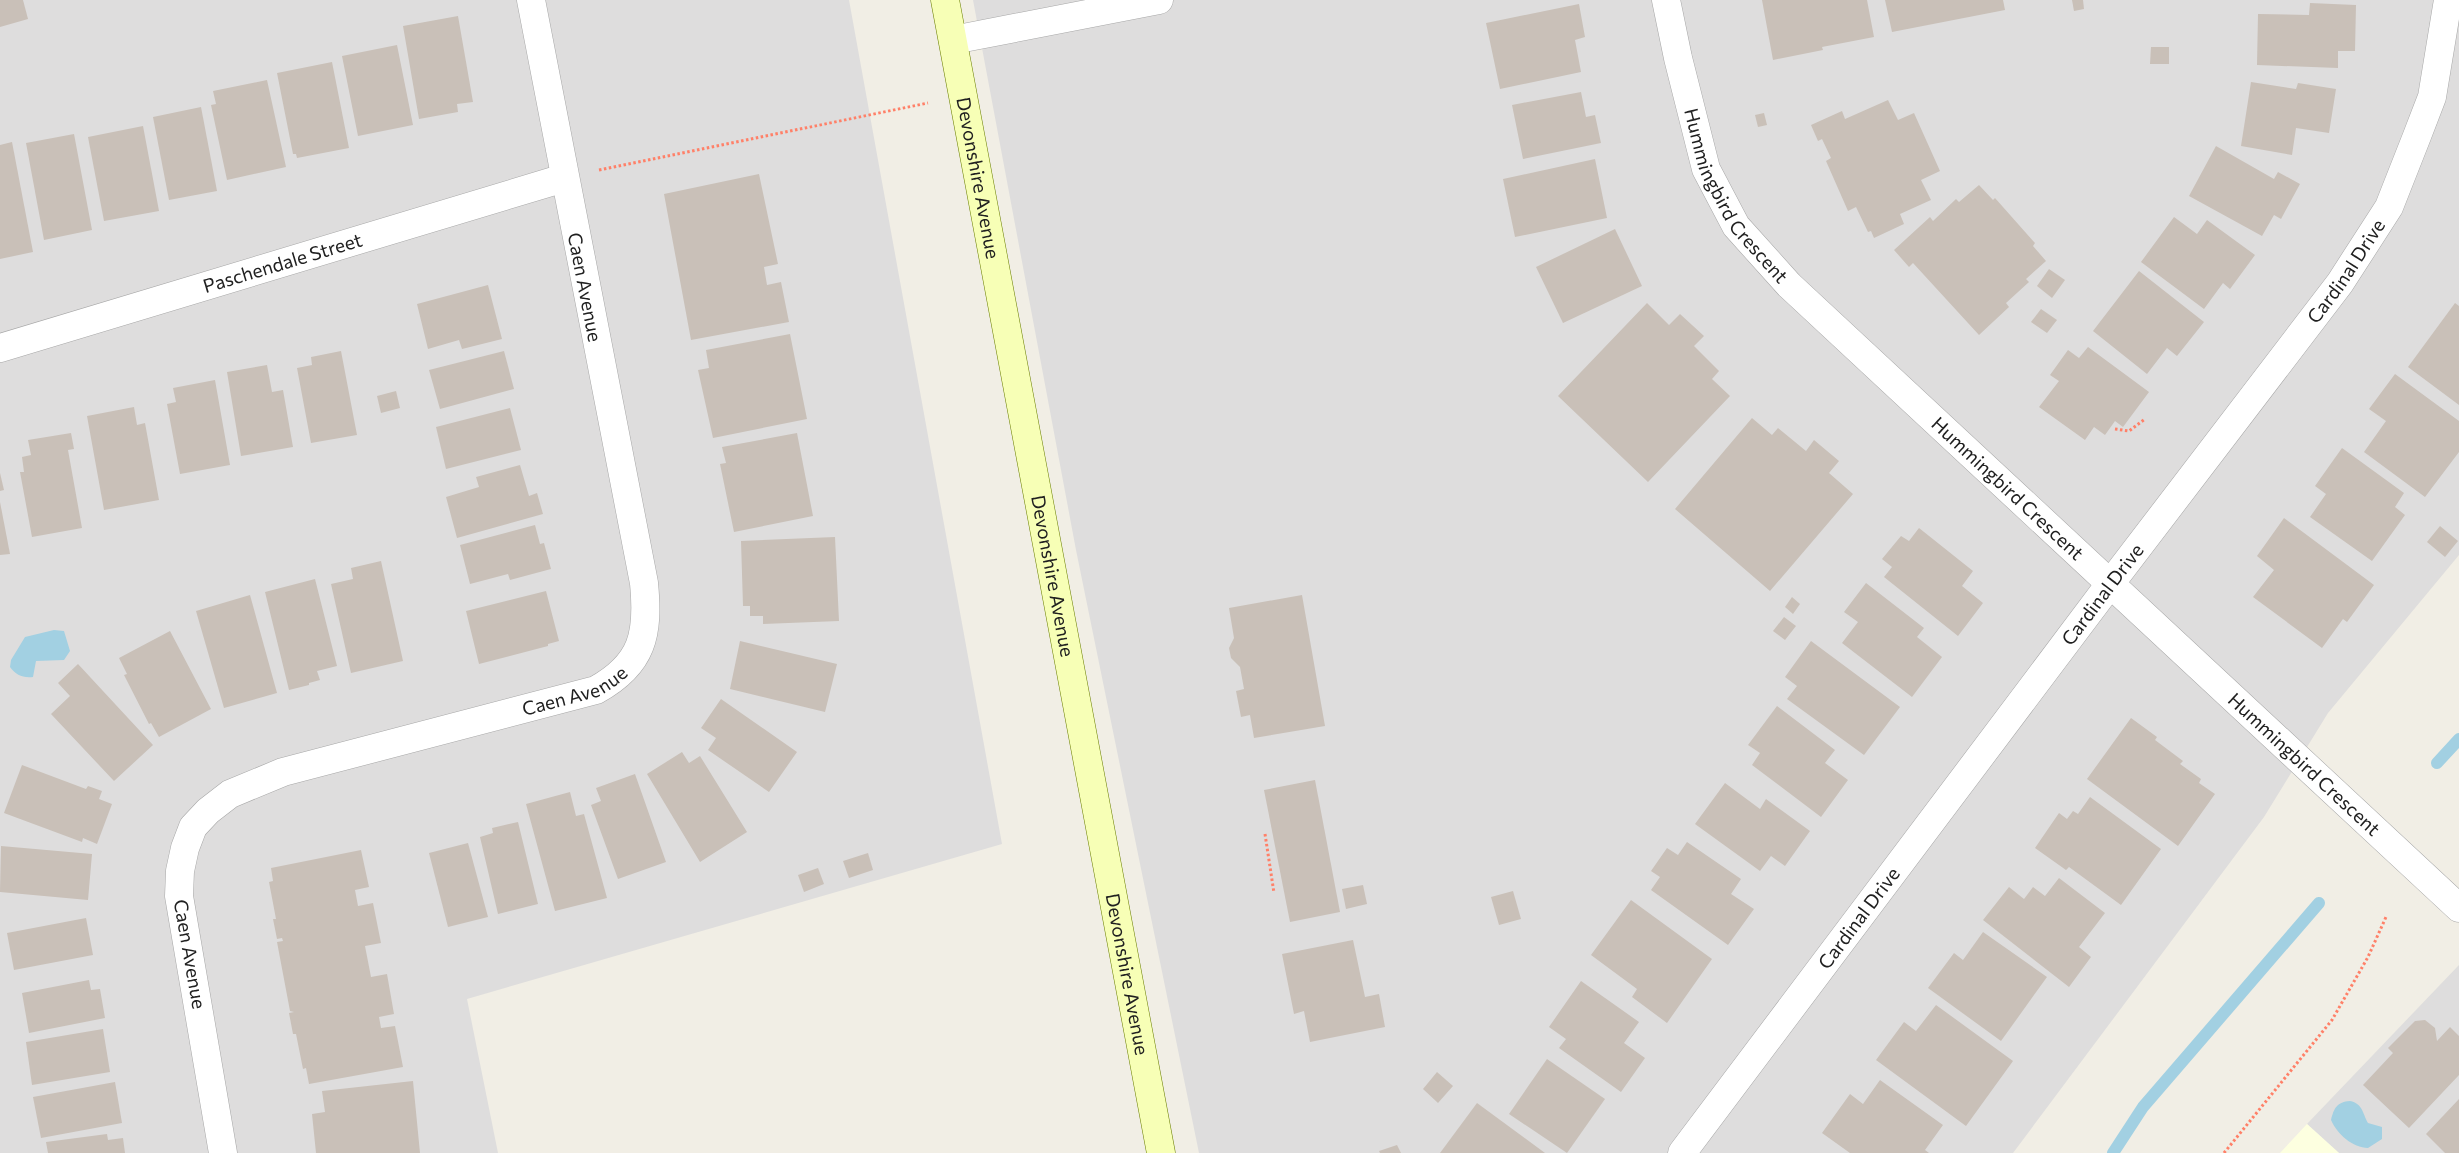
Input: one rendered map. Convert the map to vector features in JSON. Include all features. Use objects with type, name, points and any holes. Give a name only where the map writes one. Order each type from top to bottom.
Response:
[{"type":"main road","name":"Devonshire Avenue","points":[[945,0],[1161,1153]]},
{"type":"street","name":"Caen Avenue","points":[[223,1153],[179,896],[185,848],[194,827],[208,810],[230,794],[283,772],[596,690],[614,680],[640,649],[646,606],[644,583],[531,0]]},
{"type":"street","points":[[953,40],[1159,0]]},
{"type":"street","name":"Hummingbird Crescent","points":[[1666,0],[1678,58],[1706,169],[1736,226],[1789,285],[2459,908]]},
{"type":"street","name":"Cardinal Drive","points":[[1682,1153],[2110,584],[2338,287],[2389,207],[2432,97],[2448,0]]},
{"type":"street","name":"Paschendale Street","points":[[0,348],[564,178]]},
{"type":"path","points":[[564,178],[963,96]]},
{"type":"path","points":[[2115,429],[2129,431],[2145,419]]},
{"type":"path","points":[[1265,834],[1274,893]]},
{"type":"path","points":[[2224,1153],[2332,1020],[2368,957],[2386,917]]},
{"type":"shaded area","points":[[0,0],[849,0],[1002,844],[467,999],[498,1153],[0,1153]]},
{"type":"shaded area","points":[[973,0],[2459,0],[2459,555],[2328,713],[2264,817],[2013,1153],[1199,1153],[1076,550]]},
{"type":"shaded area","points":[[2459,965],[2459,1153],[2339,1153],[2307,1124]]},
{"type":"shaded area","points":[[2307,1124],[2339,1153],[2280,1153]]},
{"type":"water","points":[[54,630],[64,631],[70,651],[64,660],[36,661],[33,677],[22,676],[10,667],[11,660],[25,637]]},
{"type":"water","points":[[2350,1101],[2360,1106],[2368,1123],[2382,1127],[2382,1139],[2368,1148],[2351,1143],[2337,1130],[2331,1120],[2337,1106]]},
{"type":"building","points":[[0,0],[23,0],[28,19],[0,27]]},
{"type":"building","points":[[1762,0],[1867,0],[1874,37],[1822,47],[1823,50],[1773,60]]},
{"type":"building","points":[[1885,0],[2003,0],[2005,10],[1892,32]]},
{"type":"building","points":[[2072,0],[2083,0],[2084,9],[2074,11]]},
{"type":"building","points":[[2310,3],[2356,5],[2355,51],[2338,51],[2338,68],[2257,65],[2258,14],[2309,15]]},
{"type":"building","points":[[1579,4],[1585,37],[1575,40],[1581,72],[1500,89],[1486,23]]},
{"type":"building","points":[[458,16],[473,102],[457,104],[458,112],[419,119],[403,26]]},
{"type":"building","points":[[397,45],[413,125],[358,136],[342,56]]},
{"type":"building","points":[[2151,47],[2169,47],[2169,64],[2150,64]]},
{"type":"building","points":[[332,62],[349,148],[297,158],[296,154],[293,154],[277,73]]},
{"type":"building","points":[[267,80],[286,167],[227,180],[211,105],[216,104],[213,91]]},
{"type":"building","points":[[2251,82],[2296,89],[2298,83],[2336,89],[2329,133],[2296,128],[2292,155],[2241,146]]},
{"type":"building","points":[[1581,92],[1586,117],[1595,115],[1601,143],[1523,159],[1512,105]]},
{"type":"building","points":[[1888,100],[1898,120],[1914,113],[1940,171],[1921,180],[1931,200],[1900,214],[1904,224],[1874,238],[1871,231],[1868,232],[1856,207],[1848,211],[1826,161],[1831,158],[1822,139],[1818,141],[1811,125],[1842,111],[1845,119]]},
{"type":"building","points":[[201,107],[217,191],[169,200],[153,117]]},
{"type":"building","points":[[1764,113],[1767,125],[1758,127],[1755,115]]},
{"type":"building","points":[[143,126],[159,211],[104,221],[88,137]]},
{"type":"building","points":[[74,134],[92,230],[44,240],[26,143]]},
{"type":"building","points":[[12,142],[33,252],[0,259],[0,145]]},
{"type":"building","points":[[2216,146],[2274,179],[2278,172],[2300,184],[2281,219],[2274,215],[2262,236],[2189,196]]},
{"type":"building","points":[[1595,159],[1607,218],[1515,237],[1503,179]]},
{"type":"building","points":[[759,174],[778,264],[764,267],[767,285],[781,282],[789,322],[691,340],[664,194]]},
{"type":"building","points":[[1979,185],[1993,200],[1995,198],[2035,243],[2033,246],[2046,261],[2026,279],[2029,282],[2006,303],[2009,307],[1979,335],[1913,263],[1909,267],[1894,250],[1930,217],[1933,221],[1956,199],[1959,202]]},
{"type":"building","points":[[2174,217],[2197,234],[2207,220],[2255,255],[2230,289],[2223,283],[2204,309],[2141,262]]},
{"type":"building","points":[[1615,229],[1642,286],[1563,323],[1536,267]]},
{"type":"building","points":[[2049,269],[2065,280],[2052,298],[2037,286]]},
{"type":"building","points":[[2139,271],[2204,322],[2177,356],[2167,348],[2147,374],[2093,331]]},
{"type":"building","points":[[488,285],[502,339],[462,349],[459,340],[428,349],[417,304]]},
{"type":"building","points":[[1647,303],[1669,325],[1680,314],[1704,336],[1694,346],[1719,371],[1712,379],[1730,396],[1648,482],[1558,396]]},
{"type":"building","points":[[2455,303],[2459,306],[2459,405],[2408,367]]},
{"type":"building","points":[[2041,309],[2057,320],[2047,333],[2031,322]]},
{"type":"building","points":[[790,334],[807,419],[713,438],[698,370],[709,368],[706,350]]},
{"type":"building","points":[[2088,347],[2149,392],[2123,427],[2115,421],[2105,435],[2094,427],[2085,440],[2039,407],[2059,381],[2050,375],[2068,350],[2079,358]]},
{"type":"building","points":[[341,351],[357,435],[311,443],[297,368],[312,365],[311,357]]},
{"type":"building","points":[[504,351],[514,389],[440,409],[429,370]]},
{"type":"building","points":[[267,365],[272,392],[283,390],[293,447],[241,456],[227,372]]},
{"type":"building","points":[[2395,374],[2459,421],[2459,452],[2425,497],[2364,452],[2386,421],[2369,409]]},
{"type":"building","points":[[215,380],[230,465],[180,474],[167,404],[176,402],[173,388]]},
{"type":"building","points":[[396,391],[400,408],[381,413],[377,396]]},
{"type":"building","points":[[134,407],[137,425],[145,423],[159,500],[104,510],[87,416]]},
{"type":"building","points":[[510,408],[521,450],[446,469],[436,427]]},
{"type":"building","points":[[1752,418],[1772,435],[1778,428],[1806,451],[1814,440],[1839,461],[1829,473],[1853,494],[1770,591],[1675,509]]},
{"type":"building","points":[[71,433],[74,449],[68,450],[82,528],[32,537],[20,472],[24,472],[22,457],[31,455],[28,440]]},
{"type":"building","points":[[797,433],[813,516],[734,532],[720,464],[726,463],[722,447]]},
{"type":"building","points":[[2342,448],[2404,493],[2395,507],[2405,515],[2372,561],[2310,517],[2326,494],[2315,486]]},
{"type":"building","points":[[520,465],[529,496],[537,493],[543,514],[457,538],[446,497],[479,487],[476,477]]},
{"type":"building","points":[[0,473],[4,490],[0,491]]},
{"type":"building","points":[[0,502],[10,554],[0,555]]},
{"type":"building","points":[[2284,518],[2374,585],[2347,622],[2343,619],[2322,648],[2253,597],[2274,570],[2257,556]]},
{"type":"building","points":[[535,525],[540,544],[544,543],[551,569],[510,580],[508,574],[470,584],[460,545]]},
{"type":"building","points":[[2440,526],[2458,541],[2445,557],[2427,542]]},
{"type":"building","points":[[1919,528],[1973,571],[1962,586],[1983,603],[1958,636],[1884,577],[1892,567],[1882,559],[1901,536],[1909,541]]},
{"type":"building","points":[[835,537],[839,621],[763,624],[763,616],[750,616],[750,606],[743,606],[741,541]]},
{"type":"building","points":[[381,561],[403,661],[351,673],[331,584],[353,579],[351,568]]},
{"type":"building","points":[[315,579],[337,666],[317,671],[320,680],[289,690],[265,592]]},
{"type":"building","points":[[1866,583],[1924,628],[1917,637],[1942,657],[1912,697],[1842,643],[1858,622],[1844,612]]},
{"type":"building","points":[[546,591],[559,641],[548,644],[548,646],[479,664],[466,611]]},
{"type":"building","points":[[250,595],[277,693],[224,708],[196,611]]},
{"type":"building","points":[[1302,595],[1325,726],[1254,738],[1250,715],[1241,717],[1236,691],[1244,689],[1240,667],[1231,658],[1229,648],[1234,638],[1229,608]]},
{"type":"building","points":[[1792,597],[1800,604],[1793,614],[1785,607]]},
{"type":"building","points":[[1784,617],[1796,626],[1785,640],[1773,631]]},
{"type":"building","points":[[170,631],[211,709],[159,737],[151,723],[149,724],[124,675],[127,674],[119,658]]},
{"type":"building","points":[[740,641],[837,664],[825,712],[730,689]]},
{"type":"building","points":[[1811,641],[1900,707],[1864,755],[1787,699],[1797,686],[1785,677]]},
{"type":"building","points":[[78,664],[153,745],[114,781],[51,714],[70,696],[58,683]]},
{"type":"building","points":[[721,699],[797,752],[769,792],[708,750],[716,738],[701,728]]},
{"type":"building","points":[[1777,706],[1835,750],[1825,763],[1848,780],[1821,817],[1752,765],[1760,753],[1748,745]]},
{"type":"building","points":[[2131,718],[2157,737],[2155,740],[2183,761],[2180,764],[2201,779],[2199,783],[2215,794],[2178,846],[2087,779]]},
{"type":"building","points":[[682,752],[689,763],[700,756],[747,832],[700,862],[647,774]]},
{"type":"building","points":[[22,765],[86,789],[88,786],[102,791],[99,799],[112,804],[97,844],[83,838],[82,842],[4,813]]},
{"type":"building","points":[[635,774],[666,862],[618,879],[591,805],[601,801],[596,788]]},
{"type":"building","points":[[1315,780],[1340,912],[1290,922],[1264,790]]},
{"type":"building","points":[[1725,783],[1760,809],[1766,799],[1810,831],[1785,866],[1771,856],[1760,871],[1695,824]]},
{"type":"building","points":[[570,792],[576,816],[584,814],[607,898],[555,911],[526,804]]},
{"type":"building","points":[[2090,797],[2161,849],[2121,905],[2069,867],[2066,870],[2035,848],[2059,813],[2067,819],[2073,811],[2078,814]]},
{"type":"building","points":[[518,822],[538,904],[498,914],[480,837],[493,833],[492,828]]},
{"type":"building","points":[[1687,842],[1741,879],[1731,894],[1754,909],[1728,945],[1651,890],[1660,877],[1651,871],[1667,848],[1678,855]]},
{"type":"building","points":[[468,843],[488,917],[448,927],[429,853]]},
{"type":"building","points":[[1,846],[92,854],[88,900],[0,892]]},
{"type":"building","points":[[361,850],[369,887],[355,890],[358,906],[373,903],[381,943],[365,946],[371,977],[387,974],[394,1014],[379,1017],[381,1028],[395,1026],[403,1067],[309,1084],[306,1068],[303,1069],[296,1034],[293,1034],[289,1013],[294,1012],[290,1011],[277,942],[283,941],[282,938],[277,939],[273,919],[276,919],[269,882],[273,881],[271,868]]},
{"type":"building","points":[[868,853],[873,870],[849,878],[843,861]]},
{"type":"building","points":[[818,868],[824,884],[804,892],[798,875]]},
{"type":"building","points":[[2059,878],[2105,913],[2079,947],[2091,957],[2069,987],[1983,920],[2009,887],[2024,899],[2033,887],[2045,896]]},
{"type":"building","points":[[1363,885],[1367,904],[1346,909],[1342,889]]},
{"type":"building","points":[[1513,891],[1521,919],[1499,925],[1491,897]]},
{"type":"building","points":[[1631,900],[1712,959],[1667,1023],[1632,997],[1637,989],[1591,955]]},
{"type":"building","points":[[86,918],[93,955],[14,970],[7,933]]},
{"type":"building","points":[[1983,932],[2047,977],[2001,1041],[1928,988],[1954,953],[1963,960]]},
{"type":"building","points":[[1353,940],[1365,997],[1379,994],[1385,1027],[1310,1042],[1304,1011],[1294,1014],[1282,954]]},
{"type":"building","points":[[89,980],[91,990],[100,989],[105,1018],[29,1033],[22,993]]},
{"type":"building","points":[[1581,981],[1639,1022],[1624,1043],[1645,1058],[1621,1092],[1559,1048],[1566,1039],[1549,1027]]},
{"type":"building","points":[[1936,1005],[2013,1061],[1966,1126],[1876,1060],[1904,1022],[1916,1031]]},
{"type":"building","points":[[2425,1020],[2435,1028],[2437,1041],[2450,1027],[2459,1036],[2459,1075],[2409,1128],[2363,1085],[2393,1053],[2388,1048],[2415,1021]]},
{"type":"building","points":[[103,1029],[110,1072],[32,1085],[26,1042]]},
{"type":"building","points":[[1547,1059],[1605,1099],[1567,1153],[1509,1114]]},
{"type":"building","points":[[1437,1072],[1453,1086],[1438,1103],[1423,1089]]},
{"type":"building","points":[[1880,1080],[1943,1125],[1925,1150],[1929,1153],[1850,1153],[1822,1133],[1850,1094],[1863,1104]]},
{"type":"building","points":[[413,1081],[420,1153],[316,1153],[312,1114],[325,1112],[322,1091]]},
{"type":"building","points":[[115,1082],[122,1123],[41,1138],[33,1097]]},
{"type":"building","points":[[2459,1099],[2459,1153],[2445,1153],[2426,1134]]},
{"type":"building","points":[[1477,1103],[1545,1153],[1440,1153]]},
{"type":"building","points":[[107,1134],[108,1140],[123,1138],[125,1153],[48,1153],[46,1142]]},
{"type":"building","points":[[1397,1145],[1401,1153],[1380,1153],[1379,1151]]},
{"type":"waterway","points":[[2437,763],[2459,739]]},
{"type":"waterway","points":[[2113,1153],[2143,1107],[2319,903]]}]
